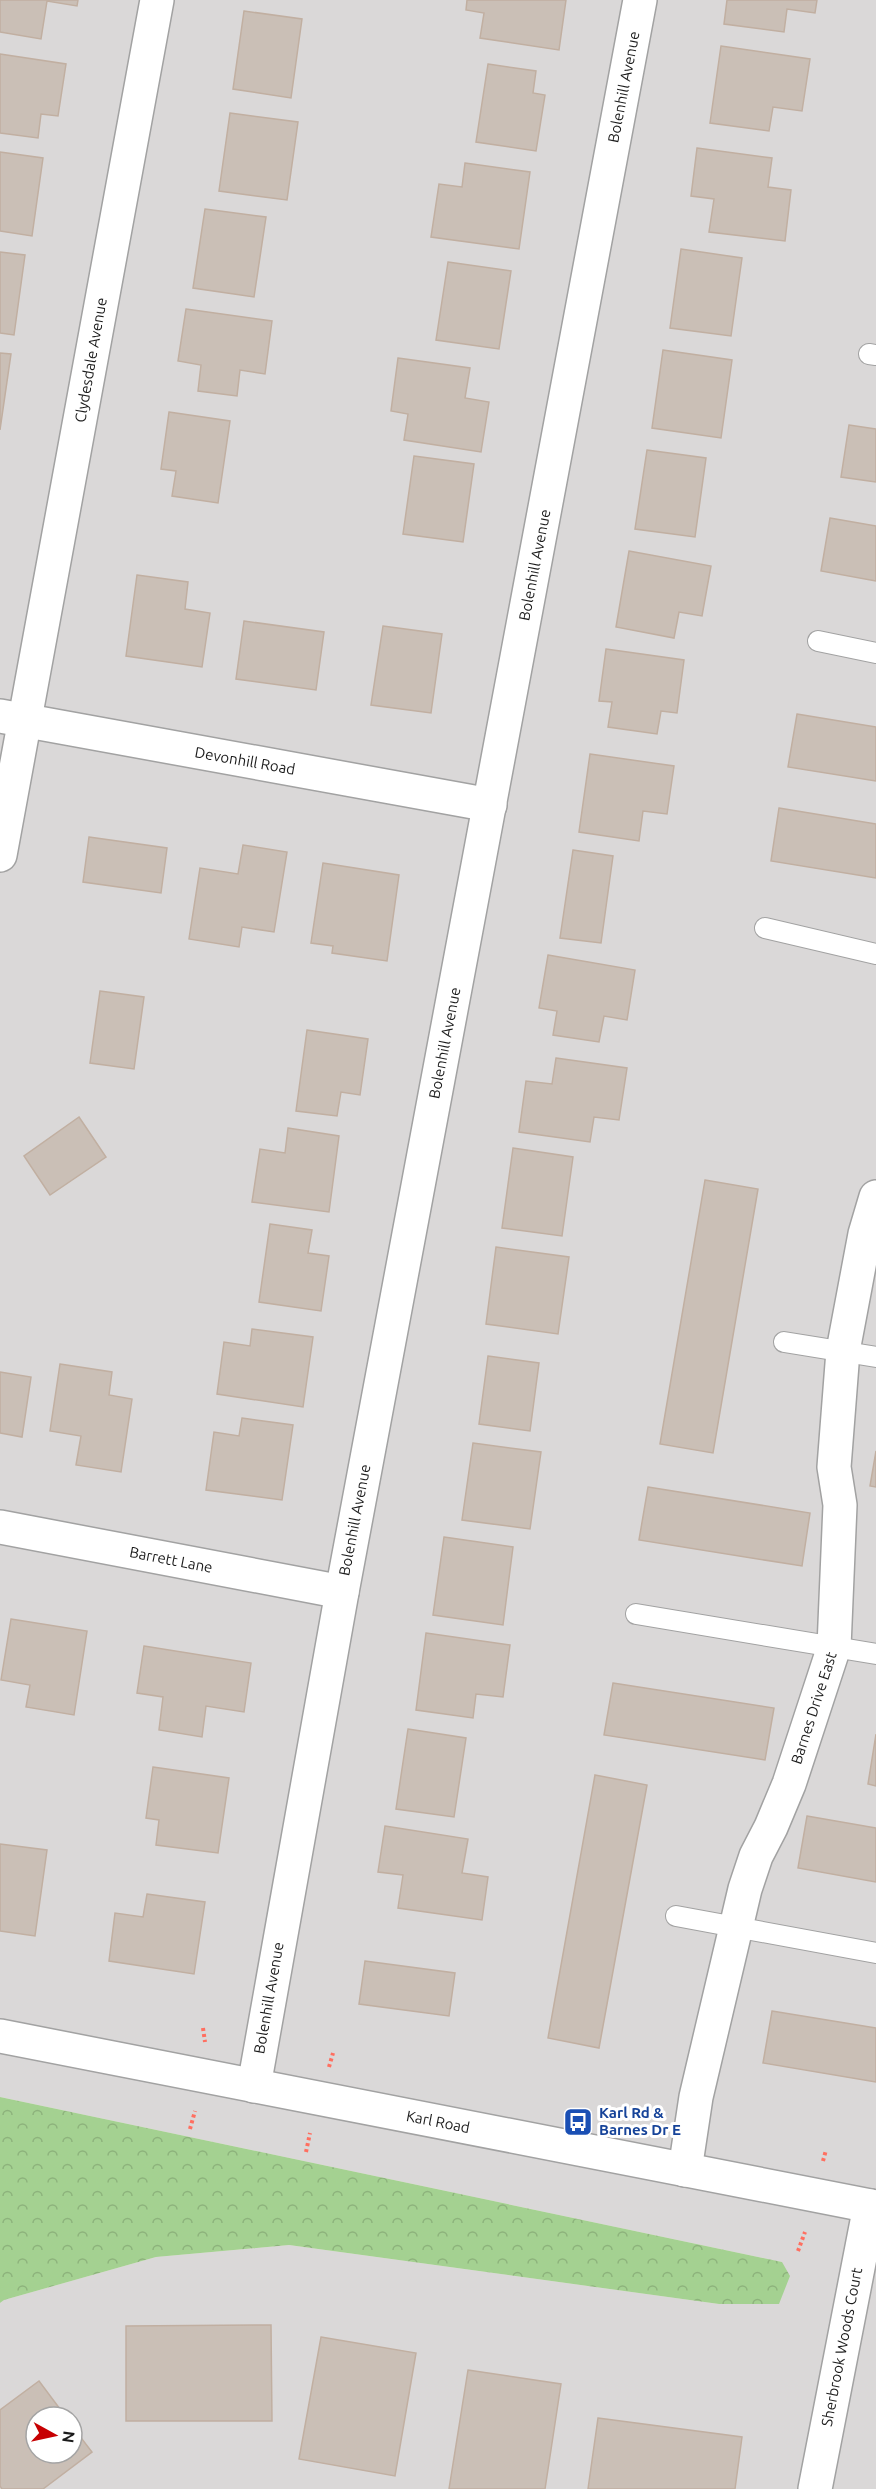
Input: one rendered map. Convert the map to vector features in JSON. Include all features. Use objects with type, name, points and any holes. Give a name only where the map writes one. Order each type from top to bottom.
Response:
[{"type":"street","name":"Clydesdale Avenue","points":[[0,855],[12,718],[157,0]]},
{"type":"street","name":"Bolenhill Avenue","points":[[254,2086],[342,1592],[640,0]]},
{"type":"street","name":"Devonhill Road","points":[[12,718],[490,805]]},
{"type":"street","name":"Barnes Drive East","points":[[685,2170],[696,2097],[736,1927],[756,1856],[789,1785],[834,1647],[840,1505],[834,1467],[843,1351],[865,1234],[876,1197]]},
{"type":"street","name":"Barrett Lane","points":[[0,1527],[342,1592]]},
{"type":"street","name":"Karl Road","points":[[0,2037],[873,2207]]},
{"type":"street","name":"Sherbrook Woods Court","points":[[815,2489],[873,2207]]},
{"type":"lane","points":[[818,641],[876,653]]},
{"type":"lane","points":[[765,928],[876,954]]},
{"type":"lane","points":[[784,1342],[876,1357]]},
{"type":"lane","points":[[636,1614],[876,1654]]},
{"type":"lane","points":[[676,1916],[876,1953]]},
{"type":"path","points":[[203,2028],[206,2046]]},
{"type":"path","points":[[190,2129],[195,2111]]},
{"type":"path","points":[[306,2152],[310,2133]]},
{"type":"path","points":[[798,2251],[805,2232]]},
{"type":"shaded area","points":[[0,0],[876,0],[876,2489],[0,2489],[0,2303],[4,2300],[156,2257],[289,2245],[719,2304],[779,2304],[782,2262],[0,2097]]},
{"type":"green space","points":[[0,2097],[782,2262],[790,2276],[779,2304],[719,2304],[289,2245],[156,2257],[0,2303]]},
{"type":"building","points":[[0,0],[78,0],[77,6],[47,1],[41,39],[0,32]]},
{"type":"building","points":[[467,0],[566,0],[559,50],[480,38],[484,13],[466,10]]},
{"type":"building","points":[[727,0],[817,0],[815,13],[787,9],[784,32],[724,24]]},
{"type":"building","points":[[244,11],[302,19],[291,98],[233,89]]},
{"type":"building","points":[[721,46],[810,59],[802,111],[773,107],[769,131],[710,123]]},
{"type":"building","points":[[0,54],[66,64],[58,116],[41,114],[38,138],[0,133]]},
{"type":"building","points":[[488,64],[536,71],[533,93],[545,95],[536,151],[476,142]]},
{"type":"building","points":[[230,113],[298,122],[287,200],[219,191]]},
{"type":"building","points":[[697,148],[772,158],[768,187],[791,190],[785,241],[709,232],[714,199],[691,196]]},
{"type":"building","points":[[0,152],[43,158],[32,236],[0,231]]},
{"type":"building","points":[[465,163],[530,172],[519,249],[431,237],[439,184],[462,187]]},
{"type":"building","points":[[205,209],[266,217],[254,297],[193,288]]},
{"type":"building","points":[[681,249],[742,258],[731,336],[670,328]]},
{"type":"building","points":[[0,252],[25,255],[14,335],[0,333]]},
{"type":"building","points":[[448,262],[511,271],[499,349],[436,340]]},
{"type":"building","points":[[186,309],[272,321],[265,374],[240,370],[237,396],[198,391],[201,365],[178,361]]},
{"type":"building","points":[[663,350],[732,360],[721,438],[652,428]]},
{"type":"building","points":[[0,353],[11,354],[0,430]]},
{"type":"building","points":[[398,358],[470,368],[465,398],[489,402],[481,452],[404,440],[408,414],[391,411]]},
{"type":"building","points":[[169,412],[230,421],[218,503],[172,496],[176,471],[161,469]]},
{"type":"building","points":[[849,425],[876,429],[876,482],[841,477]]},
{"type":"building","points":[[647,450],[706,458],[695,537],[635,529]]},
{"type":"building","points":[[414,456],[474,464],[463,542],[403,534]]},
{"type":"building","points":[[830,518],[876,526],[876,581],[821,571]]},
{"type":"building","points":[[629,551],[711,566],[702,616],[679,612],[674,638],[616,627]]},
{"type":"building","points":[[137,575],[188,582],[185,609],[210,613],[202,667],[126,656]]},
{"type":"building","points":[[244,621],[324,632],[316,690],[236,679]]},
{"type":"building","points":[[383,626],[442,634],[431,713],[371,705]]},
{"type":"building","points":[[606,649],[684,660],[677,713],[661,711],[657,734],[608,727],[612,702],[599,701]]},
{"type":"building","points":[[797,714],[876,727],[876,781],[788,767]]},
{"type":"building","points":[[590,754],[674,766],[667,814],[643,811],[639,841],[579,832]]},
{"type":"building","points":[[779,808],[876,824],[876,878],[771,861]]},
{"type":"building","points":[[89,837],[167,848],[161,893],[83,882]]},
{"type":"building","points":[[243,845],[287,852],[274,932],[242,927],[239,947],[189,939],[200,868],[238,874]]},
{"type":"building","points":[[573,850],[613,856],[601,943],[560,938]]},
{"type":"building","points":[[323,863],[399,875],[387,961],[332,953],[333,946],[311,943]]},
{"type":"building","points":[[548,955],[635,970],[627,1020],[604,1016],[599,1042],[553,1035],[557,1011],[539,1008]]},
{"type":"building","points":[[100,991],[144,997],[134,1069],[90,1063]]},
{"type":"building","points":[[307,1030],[368,1039],[360,1095],[341,1092],[337,1116],[296,1111]]},
{"type":"building","points":[[556,1058],[627,1068],[619,1120],[594,1117],[590,1142],[519,1132],[526,1081],[552,1084]]},
{"type":"building","points":[[79,1117],[106,1157],[50,1195],[24,1156]]},
{"type":"building","points":[[288,1128],[339,1136],[329,1212],[252,1202],[260,1149],[285,1153]]},
{"type":"building","points":[[513,1148],[573,1157],[562,1236],[502,1228]]},
{"type":"building","points":[[705,1180],[758,1189],[713,1453],[660,1444]]},
{"type":"building","points":[[270,1224],[312,1230],[308,1253],[329,1256],[321,1311],[259,1302]]},
{"type":"building","points":[[496,1247],[569,1257],[558,1334],[486,1324]]},
{"type":"building","points":[[252,1329],[313,1337],[303,1407],[217,1394],[224,1342],[250,1346]]},
{"type":"building","points":[[488,1356],[539,1363],[530,1431],[479,1424]]},
{"type":"building","points":[[60,1364],[112,1372],[109,1395],[132,1399],[121,1472],[76,1465],[81,1436],[50,1431]]},
{"type":"building","points":[[0,1372],[31,1377],[22,1437],[0,1433]]},
{"type":"building","points":[[242,1418],[293,1425],[282,1500],[206,1490],[214,1432],[239,1436]]},
{"type":"building","points":[[473,1443],[541,1452],[530,1529],[462,1520]]},
{"type":"building","points":[[876,1451],[876,1487],[870,1486]]},
{"type":"building","points":[[648,1487],[810,1513],[802,1566],[639,1540]]},
{"type":"building","points":[[444,1537],[513,1547],[503,1625],[433,1615]]},
{"type":"building","points":[[11,1619],[87,1631],[74,1715],[26,1707],[30,1685],[1,1680]]},
{"type":"building","points":[[426,1633],[510,1645],[503,1697],[476,1694],[473,1718],[416,1710]]},
{"type":"building","points":[[144,1646],[251,1663],[244,1712],[206,1706],[202,1737],[159,1730],[163,1697],[137,1693]]},
{"type":"building","points":[[613,1683],[774,1708],[765,1760],[604,1735]]},
{"type":"building","points":[[408,1729],[466,1738],[454,1817],[396,1809]]},
{"type":"building","points":[[876,1734],[876,1786],[868,1784]]},
{"type":"building","points":[[153,1767],[229,1778],[218,1853],[156,1845],[159,1820],[146,1818]]},
{"type":"building","points":[[595,1775],[647,1785],[599,2048],[548,2038]]},
{"type":"building","points":[[807,1816],[876,1828],[876,1882],[798,1868]]},
{"type":"building","points":[[385,1826],[468,1839],[462,1873],[488,1877],[482,1920],[398,1908],[403,1875],[378,1872]]},
{"type":"building","points":[[0,1844],[47,1850],[35,1936],[0,1931]]},
{"type":"building","points":[[147,1894],[205,1902],[194,1974],[109,1961],[115,1913],[143,1917]]},
{"type":"building","points":[[365,1961],[455,1973],[449,2016],[359,2004]]},
{"type":"building","points":[[772,2011],[876,2028],[876,2082],[763,2063]]},
{"type":"building","points":[[271,2325],[272,2421],[126,2421],[126,2326]]},
{"type":"building","points":[[321,2337],[416,2353],[395,2476],[299,2459]]},
{"type":"building","points":[[468,2370],[561,2384],[545,2489],[449,2489]]},
{"type":"building","points":[[39,2381],[57,2405],[24,2405],[24,2465],[75,2465],[43,2489],[2,2489],[0,2486],[0,2410]]},
{"type":"building","points":[[598,2418],[742,2437],[735,2489],[588,2489]]},
{"type":"building","points":[[84,2442],[92,2452],[84,2458]]},
{"type":"place","name":"Karl Rd & Barnes Dr E","points":[[578,2122]]}]
